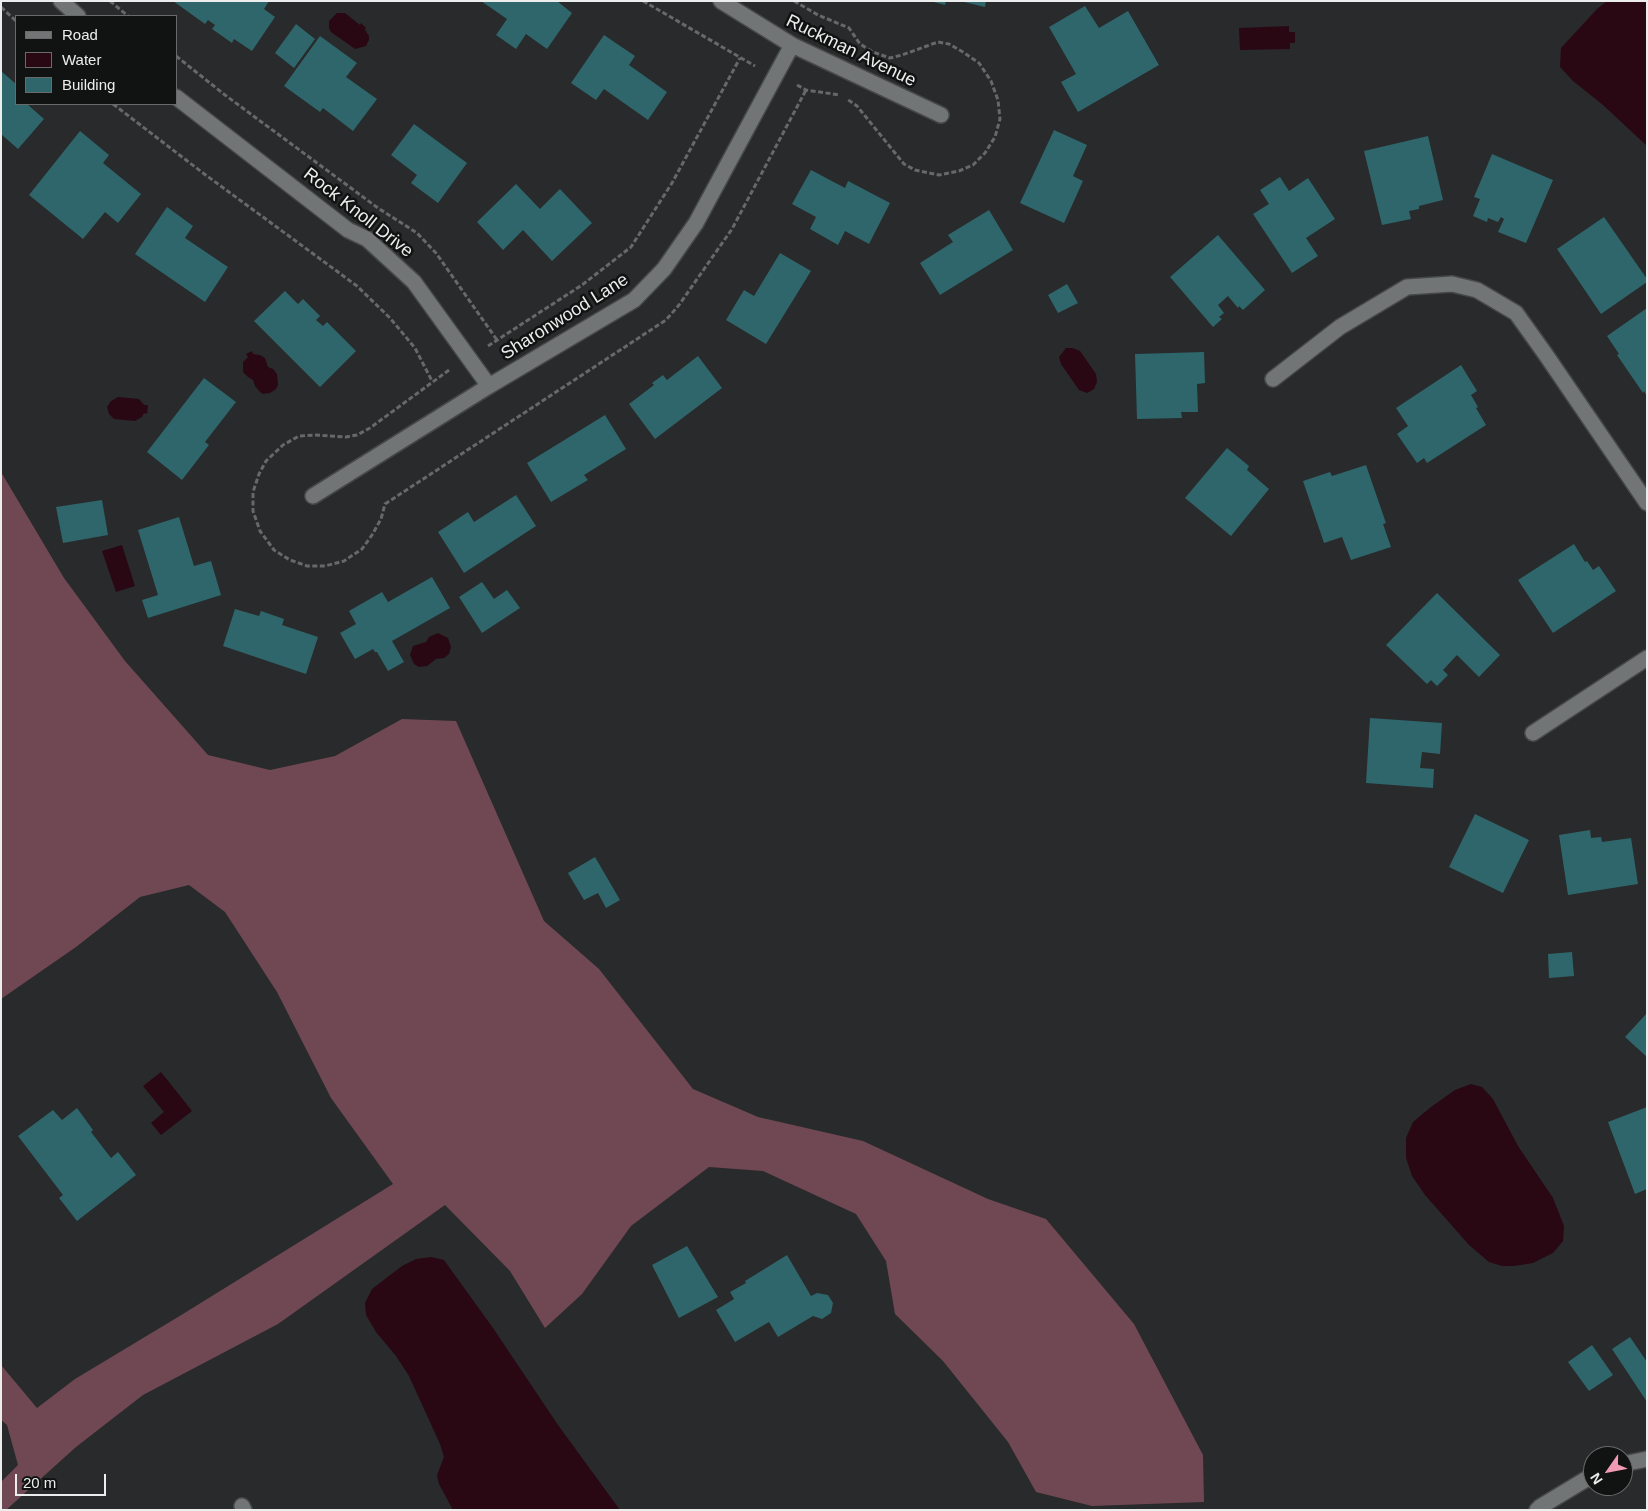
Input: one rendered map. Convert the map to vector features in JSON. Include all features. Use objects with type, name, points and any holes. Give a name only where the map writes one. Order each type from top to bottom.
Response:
[{"type":"street","points":[[61,1],[77,15]]},
{"type":"street","name":"Ruckman Avenue","points":[[721,1],[792,45],[941,115]]},
{"type":"street","name":"Sharonwood Lane","points":[[313,496],[489,386],[634,300],[664,269],[696,223],[792,45]]},
{"type":"street","name":"Rock Knoll Drive","points":[[178,98],[348,230],[366,239],[414,282],[489,386]]},
{"type":"street","points":[[1273,379],[1340,327],[1407,287],[1452,284],[1478,290],[1516,313],[1647,503]]},
{"type":"street","points":[[1533,733],[1647,658]]},
{"type":"street","points":[[1633,1462],[1647,1459]]},
{"type":"street","points":[[1538,1510],[1583,1481]]},
{"type":"path","points":[[110,1],[127,15]]},
{"type":"path","points":[[1,7],[15,20]]},
{"type":"path","points":[[178,58],[225,95],[378,208],[417,233],[436,254],[496,340]]},
{"type":"path","points":[[114,105],[202,173],[357,286],[390,318],[415,348],[432,382]]},
{"type":"shaded area","points":[[1,472],[64,578],[125,661],[208,755],[270,770],[335,756],[402,719],[456,721],[544,921],[599,969],[693,1089],[758,1117],[863,1141],[988,1199],[1046,1219],[1134,1324],[1203,1455],[1204,1502],[1092,1506],[1036,1492],[1008,1442],[943,1361],[895,1314],[886,1261],[856,1214],[763,1171],[709,1167],[631,1226],[582,1294],[545,1328],[510,1271],[445,1205],[278,1324],[143,1395],[76,1447],[6,1510],[1,1510],[1,1482],[18,1465],[7,1425],[1,1420],[1,1365],[37,1408],[75,1379],[393,1184],[331,1098],[277,992],[225,912],[189,885],[140,897],[76,947],[1,999]]},
{"type":"water","points":[[1607,1],[1647,1],[1647,146],[1603,105],[1573,81],[1560,67],[1561,48],[1597,9]]},
{"type":"water","points":[[337,13],[345,13],[366,28],[369,40],[366,46],[355,49],[331,32],[329,21]]},
{"type":"water","points":[[1289,26],[1289,32],[1295,32],[1295,43],[1290,43],[1290,49],[1240,50],[1239,28]]},
{"type":"water","points":[[1066,348],[1080,351],[1096,374],[1097,382],[1091,391],[1087,393],[1079,390],[1061,364],[1059,357]]},
{"type":"water","points":[[252,351],[253,354],[265,358],[268,367],[277,374],[278,385],[270,393],[263,394],[260,392],[253,380],[243,372],[243,362],[248,357],[246,354]]},
{"type":"water","points":[[118,397],[139,399],[144,405],[148,405],[147,414],[144,413],[142,417],[135,421],[114,419],[109,414],[107,407],[111,401]]},
{"type":"water","points":[[122,545],[135,586],[116,592],[102,551]]},
{"type":"water","points":[[438,633],[448,638],[451,647],[449,654],[444,658],[436,659],[427,666],[419,667],[414,664],[410,655],[413,646],[426,642],[429,637]]},
{"type":"water","points":[[161,1072],[192,1111],[161,1135],[151,1123],[164,1112],[143,1086]]},
{"type":"water","points":[[1471,1084],[1482,1087],[1493,1099],[1518,1146],[1553,1198],[1564,1226],[1563,1241],[1553,1253],[1533,1263],[1502,1266],[1489,1262],[1469,1245],[1425,1195],[1412,1176],[1406,1158],[1406,1138],[1413,1122],[1455,1090]]},
{"type":"water","points":[[431,1257],[444,1260],[493,1328],[558,1425],[620,1510],[453,1510],[439,1484],[437,1475],[444,1457],[440,1444],[409,1376],[396,1356],[376,1332],[366,1315],[365,1303],[372,1289],[402,1266],[416,1259]]},
{"type":"building","points":[[173,1],[269,1],[264,9],[275,17],[252,51],[234,39],[232,43],[212,29],[215,25],[208,20],[205,24]]},
{"type":"building","points":[[481,1],[557,1],[572,13],[547,49],[526,34],[516,49],[496,35],[507,19]]},
{"type":"building","points":[[930,1],[946,1],[945,5]]},
{"type":"building","points":[[960,1],[986,1],[985,7]]},
{"type":"building","points":[[1085,6],[1099,28],[1128,11],[1159,65],[1078,112],[1061,82],[1076,74],[1049,27]]},
{"type":"building","points":[[296,24],[315,39],[294,68],[275,53]]},
{"type":"building","points":[[604,35],[635,56],[629,65],[667,92],[648,120],[604,89],[596,100],[571,83]]},
{"type":"building","points":[[320,36],[357,63],[346,77],[377,99],[353,131],[323,108],[320,112],[284,86]]},
{"type":"building","points":[[1,71],[15,83],[15,105],[28,105],[44,119],[18,149],[1,134]]},
{"type":"building","points":[[414,124],[467,163],[438,203],[411,183],[417,175],[391,155]]},
{"type":"building","points":[[1054,130],[1087,145],[1073,176],[1083,181],[1064,223],[1020,203]]},
{"type":"building","points":[[80,131],[109,155],[103,163],[141,194],[118,223],[105,212],[83,239],[29,195]]},
{"type":"building","points":[[1428,136],[1443,200],[1419,206],[1419,209],[1409,211],[1411,219],[1382,225],[1364,151]]},
{"type":"building","points":[[1492,154],[1553,180],[1526,243],[1498,232],[1504,219],[1501,217],[1498,222],[1488,218],[1487,222],[1473,216],[1480,199],[1474,197]]},
{"type":"building","points":[[811,170],[845,188],[848,181],[890,203],[869,244],[845,231],[838,245],[810,229],[816,217],[792,204]]},
{"type":"building","points":[[1280,177],[1289,191],[1308,178],[1335,219],[1306,238],[1318,256],[1292,273],[1253,214],[1269,204],[1260,190]]},
{"type":"building","points":[[516,184],[540,209],[560,189],[592,223],[552,261],[523,230],[503,250],[477,222]]},
{"type":"building","points":[[167,207],[193,226],[185,238],[228,267],[205,302],[135,254]]},
{"type":"building","points":[[989,210],[1013,250],[940,295],[920,263],[953,242],[948,235]]},
{"type":"building","points":[[1604,217],[1647,279],[1647,282],[1601,314],[1557,249]]},
{"type":"building","points":[[1218,235],[1265,290],[1243,310],[1239,306],[1238,308],[1228,296],[1218,305],[1224,313],[1219,317],[1222,319],[1213,327],[1170,277]]},
{"type":"building","points":[[780,253],[811,271],[766,344],[726,320],[744,290],[754,296]]},
{"type":"building","points":[[1067,284],[1078,303],[1058,313],[1048,295]]},
{"type":"building","points":[[285,291],[298,304],[303,299],[320,316],[316,320],[323,326],[327,322],[356,351],[320,387],[254,321]]},
{"type":"building","points":[[1647,308],[1647,396],[1617,355],[1619,354],[1607,336]]},
{"type":"building","points":[[1204,352],[1205,383],[1197,384],[1198,412],[1181,412],[1182,418],[1137,419],[1135,354]]},
{"type":"building","points":[[698,356],[722,388],[655,439],[629,404],[654,385],[652,383],[663,375],[667,380]]},
{"type":"building","points":[[1461,365],[1477,391],[1471,395],[1486,425],[1427,463],[1424,458],[1417,463],[1397,434],[1408,426],[1396,408]]},
{"type":"building","points":[[204,378],[236,402],[205,442],[209,445],[182,480],[147,452]]},
{"type":"building","points":[[605,415],[626,449],[584,475],[588,480],[551,502],[527,463]]},
{"type":"building","points":[[1227,448],[1249,466],[1247,470],[1269,489],[1231,536],[1185,498]]},
{"type":"building","points":[[1366,465],[1386,523],[1383,524],[1391,547],[1351,560],[1342,537],[1324,543],[1303,481],[1330,472],[1332,476]]},
{"type":"building","points":[[516,495],[536,526],[464,573],[438,532],[468,512],[474,522]]},
{"type":"building","points":[[102,500],[108,535],[63,543],[56,507]]},
{"type":"building","points":[[179,517],[194,566],[211,561],[221,595],[148,618],[142,600],[158,595],[138,530]]},
{"type":"building","points":[[1574,544],[1585,562],[1587,561],[1593,570],[1599,566],[1616,591],[1553,633],[1518,580]]},
{"type":"building","points":[[432,577],[450,608],[392,641],[404,662],[388,671],[377,652],[373,649],[355,659],[340,633],[356,624],[349,611],[382,592],[388,602]]},
{"type":"building","points":[[482,582],[494,599],[507,590],[520,608],[482,633],[459,597]]},
{"type":"building","points":[[1437,593],[1500,655],[1479,677],[1457,655],[1443,670],[1448,675],[1437,686],[1431,680],[1427,684],[1386,645]]},
{"type":"building","points":[[235,609],[259,616],[261,611],[284,619],[282,625],[318,637],[306,674],[223,646]]},
{"type":"building","points":[[1370,718],[1442,723],[1440,754],[1422,752],[1420,768],[1434,769],[1433,788],[1366,783]]},
{"type":"building","points":[[1475,814],[1529,840],[1503,893],[1449,867]]},
{"type":"building","points":[[1590,830],[1591,838],[1601,837],[1602,842],[1631,838],[1638,884],[1568,895],[1559,835]]},
{"type":"building","points":[[595,857],[620,900],[606,908],[598,893],[584,900],[568,873]]},
{"type":"building","points":[[1572,952],[1574,976],[1549,978],[1548,954]]},
{"type":"building","points":[[1647,1013],[1647,1057],[1625,1037]]},
{"type":"building","points":[[1647,1107],[1647,1189],[1635,1194],[1608,1122]]},
{"type":"building","points":[[77,1108],[93,1130],[91,1132],[111,1158],[118,1152],[136,1175],[77,1221],[59,1198],[63,1195],[18,1136],[53,1110],[62,1120]]},
{"type":"building","points":[[687,1246],[718,1297],[679,1318],[652,1265]]},
{"type":"building","points":[[787,1255],[811,1296],[817,1293],[828,1295],[833,1303],[831,1313],[822,1319],[813,1316],[778,1337],[769,1322],[735,1342],[716,1310],[734,1299],[730,1292]]},
{"type":"building","points":[[1630,1337],[1647,1362],[1647,1402],[1612,1349]]},
{"type":"building","points":[[1592,1345],[1613,1375],[1589,1391],[1568,1362]]}]
